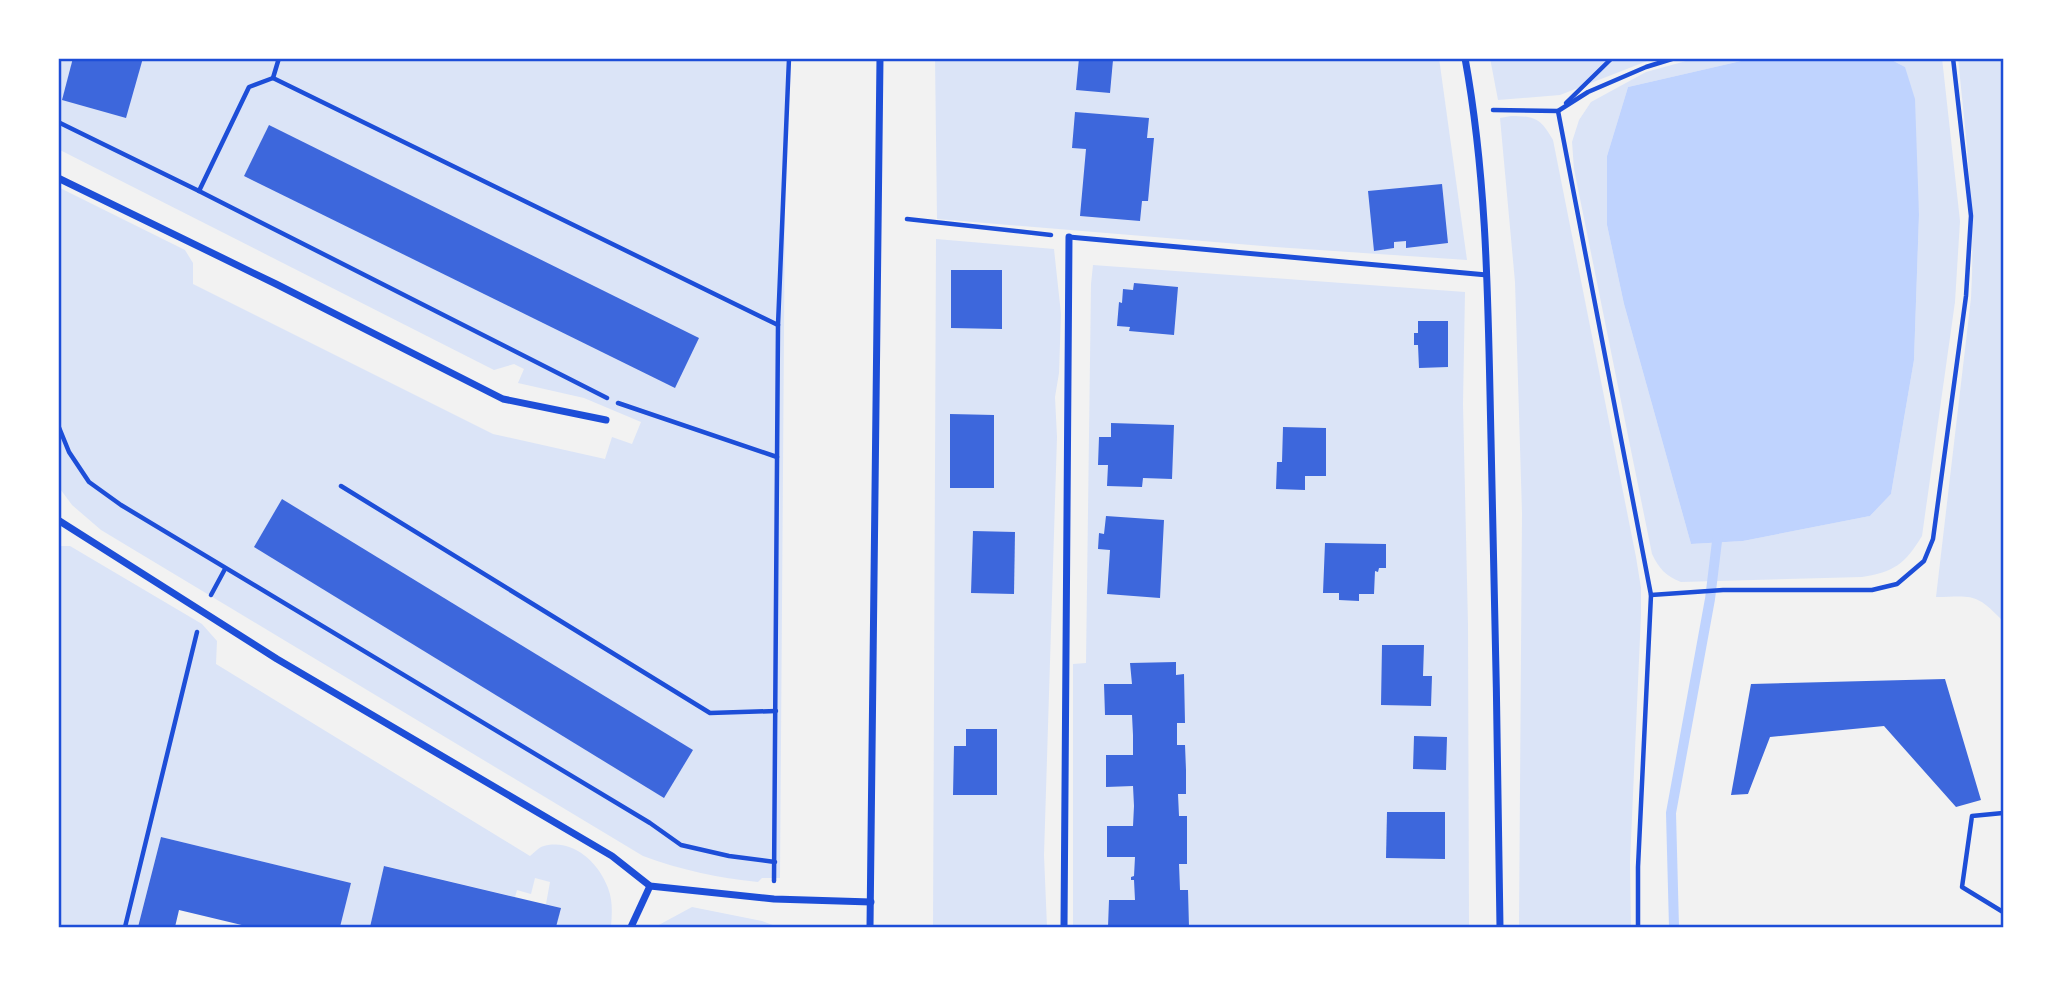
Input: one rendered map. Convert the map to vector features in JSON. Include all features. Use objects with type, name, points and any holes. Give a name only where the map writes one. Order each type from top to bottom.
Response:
[{"type":"street","points":[[870,927],[880,58]]},
{"type":"street","points":[[1465,58],[1475,110],[1486,239],[1498,694],[1500,927]]},
{"type":"street","points":[[58,178],[503,399],[606,420]]},
{"type":"street","points":[[1064,927],[1069,237]]},
{"type":"street","points":[[58,520],[277,659],[612,856],[650,886],[774,899],[871,902]]},
{"type":"street","points":[[631,927],[650,886]]},
{"type":"lane","points":[[1069,237],[1487,275]]},
{"type":"path","points":[[273,78],[279,58]]},
{"type":"path","points":[[774,899],[778,325],[789,58]]},
{"type":"path","points":[[1558,111],[1612,58]]},
{"type":"path","points":[[1475,110],[1558,111],[1588,92],[1675,58]]},
{"type":"path","points":[[1651,595],[1723,590],[1872,590],[1897,584],[1924,561],[1935,526],[1966,296],[1970,229],[1953,58]]},
{"type":"path","points":[[198,191],[249,87],[273,78],[778,325]]},
{"type":"path","points":[[1558,111],[1651,595],[1638,867],[1638,927]]},
{"type":"path","points":[[58,122],[612,401],[777,457]]},
{"type":"path","points":[[907,219],[1069,237]]},
{"type":"path","points":[[58,425],[69,452],[89,482],[121,505],[225,569],[650,823],[681,845],[729,856],[775,862]]},
{"type":"path","points":[[341,486],[710,713],[776,711]]},
{"type":"path","points":[[125,927],[202,612],[225,569]]},
{"type":"path","points":[[2003,813],[1972,816],[1962,887],[2003,912]]},
{"type":"shaded area","points":[[58,58],[786,58],[780,878],[762,878],[758,882],[728,878],[643,856],[101,530],[72,505],[58,486],[58,187],[185,250],[193,263],[193,284],[493,434],[605,459],[612,437],[632,444],[641,422],[584,398],[518,383],[524,369],[514,364],[494,370],[58,149]]},
{"type":"shaded area","points":[[935,58],[1439,58],[1467,260],[937,219]]},
{"type":"shaded area","points":[[1490,58],[1655,58],[1560,95],[1498,100]]},
{"type":"shaded area","points":[[1697,58],[1754,58],[1628,87],[1607,156],[1607,225],[1624,304],[1691,544],[1743,541],[1870,516],[1891,494],[1914,360],[1919,215],[1905,67],[1888,58],[1942,58],[1960,221],[1955,302],[1922,536],[1910,554],[1891,569],[1862,577],[1681,582],[1664,571],[1652,554],[1574,169],[1572,142],[1579,120],[1591,102],[1646,72]]},
{"type":"shaded area","points":[[1958,58],[2003,58],[2003,621],[1974,598],[1936,597],[1971,298],[1971,208]]},
{"type":"shaded area","points":[[1511,116],[1537,120],[1553,140],[1641,588],[1630,862],[1631,927],[1519,927],[1522,513],[1515,282],[1500,118]]},
{"type":"shaded area","points":[[936,239],[1054,249],[1061,314],[1059,373],[1055,397],[1057,437],[1044,855],[1047,927],[933,927]]},
{"type":"shaded area","points":[[1093,265],[1465,292],[1463,404],[1468,624],[1469,927],[1073,927],[1073,664],[1086,663]]},
{"type":"shaded area","points":[[58,546],[70,546],[202,624],[217,641],[216,664],[530,856],[542,847],[555,844],[575,849],[584,855],[598,870],[608,888],[612,912],[611,927],[556,927],[560,908],[546,904],[550,882],[535,878],[531,894],[517,890],[515,897],[385,866],[370,927],[340,927],[351,883],[161,837],[138,927],[58,927]]},
{"type":"shaded area","points":[[692,907],[762,921],[778,927],[655,927]]},
{"type":"water","points":[[1754,58],[1888,58],[1905,67],[1915,99],[1919,215],[1914,360],[1891,494],[1870,516],[1743,541],[1691,544],[1624,304],[1607,225],[1607,156],[1628,87]]},
{"type":"building","points":[[73,58],[143,58],[126,118],[62,100]]},
{"type":"building","points":[[1079,58],[1113,60],[1110,93],[1076,90]]},
{"type":"building","points":[[1075,112],[1149,118],[1147,138],[1154,138],[1148,201],[1142,201],[1140,221],[1080,216],[1086,149],[1072,148]]},
{"type":"building","points":[[269,125],[699,338],[675,388],[244,176]]},
{"type":"building","points":[[1442,184],[1448,243],[1406,248],[1406,241],[1394,242],[1394,248],[1374,251],[1368,191]]},
{"type":"building","points":[[951,270],[1002,270],[1002,329],[951,328]]},
{"type":"building","points":[[1134,283],[1178,287],[1174,335],[1129,331],[1130,327],[1117,326],[1123,289],[1133,290]]},
{"type":"building","points":[[1418,321],[1448,321],[1448,367],[1419,368],[1418,345],[1414,345]]},
{"type":"building","points":[[950,414],[994,415],[994,488],[950,488]]},
{"type":"building","points":[[1111,423],[1174,425],[1172,479],[1143,478],[1142,487],[1107,486],[1108,465],[1098,465],[1099,437],[1111,437]]},
{"type":"building","points":[[1283,427],[1326,428],[1326,476],[1305,476],[1305,490],[1276,489],[1277,462],[1282,462]]},
{"type":"building","points":[[282,499],[693,750],[664,798],[254,547]]},
{"type":"building","points":[[1106,516],[1164,520],[1160,598],[1107,594],[1110,550],[1098,549],[1099,533],[1104,534]]},
{"type":"building","points":[[973,531],[1015,532],[1014,594],[971,593]]},
{"type":"building","points":[[1325,543],[1386,544],[1386,568],[1375,571],[1374,594],[1359,594],[1359,601],[1339,600],[1339,593],[1323,593]]},
{"type":"building","points":[[1382,645],[1424,645],[1423,676],[1432,676],[1431,706],[1381,705]]},
{"type":"building","points":[[1176,662],[1176,675],[1184,674],[1185,723],[1177,723],[1177,745],[1185,745],[1186,794],[1178,794],[1179,816],[1187,816],[1187,864],[1179,864],[1180,890],[1188,890],[1189,927],[1108,927],[1109,900],[1135,900],[1134,880],[1131,880],[1131,877],[1134,876],[1135,857],[1107,857],[1107,826],[1133,826],[1134,806],[1133,786],[1106,787],[1106,755],[1133,755],[1133,735],[1132,715],[1105,715],[1104,684],[1132,684],[1130,663]]},
{"type":"building","points":[[1945,679],[1981,800],[1956,807],[1884,726],[1770,737],[1748,794],[1731,795],[1751,684]]},
{"type":"building","points":[[966,729],[997,729],[997,795],[953,795],[954,746],[966,746]]},
{"type":"building","points":[[1414,736],[1447,737],[1446,770],[1413,769]]},
{"type":"building","points":[[1387,812],[1445,812],[1445,859],[1386,858]]},
{"type":"building","points":[[161,837],[351,883],[340,927],[250,927],[179,910],[175,927],[138,927]]},
{"type":"building","points":[[384,866],[561,908],[556,927],[370,927]]},
{"type":"waterway","points":[[1674,927],[1671,813],[1710,599],[1718,533]]}]
